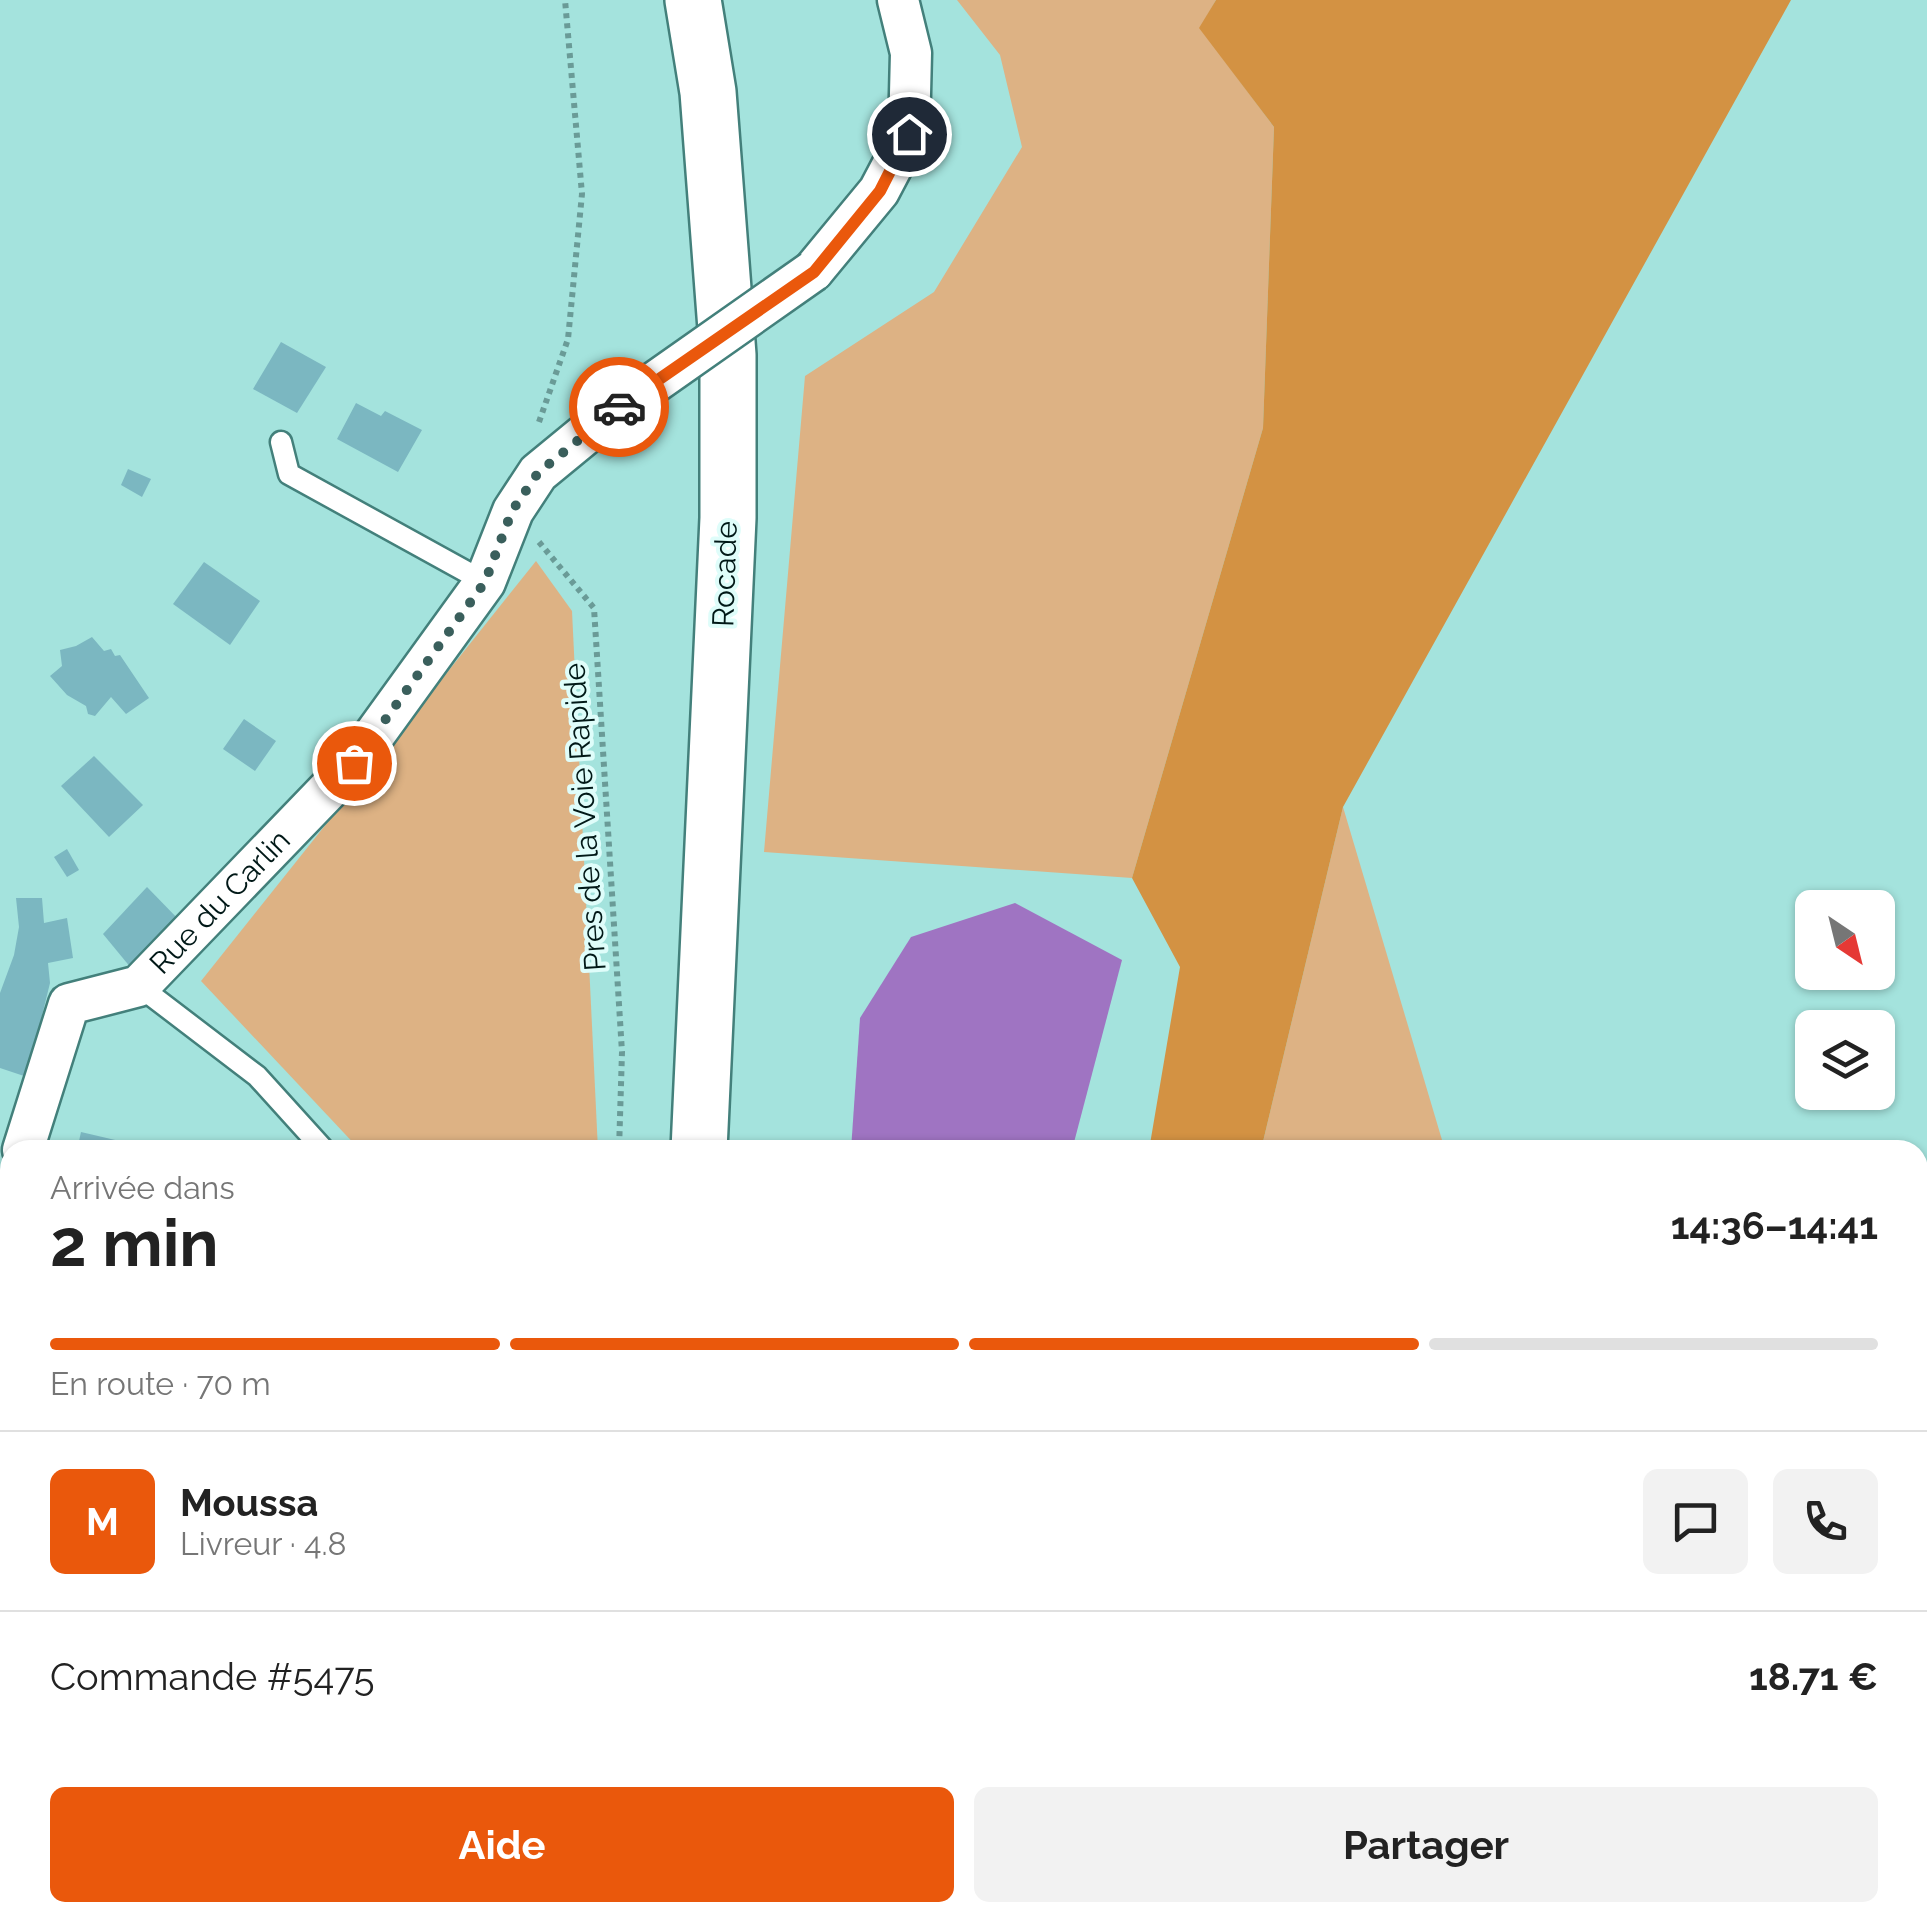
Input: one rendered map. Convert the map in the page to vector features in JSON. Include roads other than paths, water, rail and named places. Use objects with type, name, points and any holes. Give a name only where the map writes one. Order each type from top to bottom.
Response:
[{"type":"main road","name":"Rocade","points":[[693,0],[708,92],[728,391],[728,518],[699,1140]]},
{"type":"street","name":"Rue du Carlin","points":[[25,1140],[69,1004],[139,986],[354,763],[485,582],[512,511],[538,473],[611,413],[814,272],[880,191],[909,134],[911,52],[898,0]]},
{"type":"lane","points":[[281,442],[290,474],[485,582]]},
{"type":"lane","points":[[139,986],[256,1076],[315,1140]]}]
